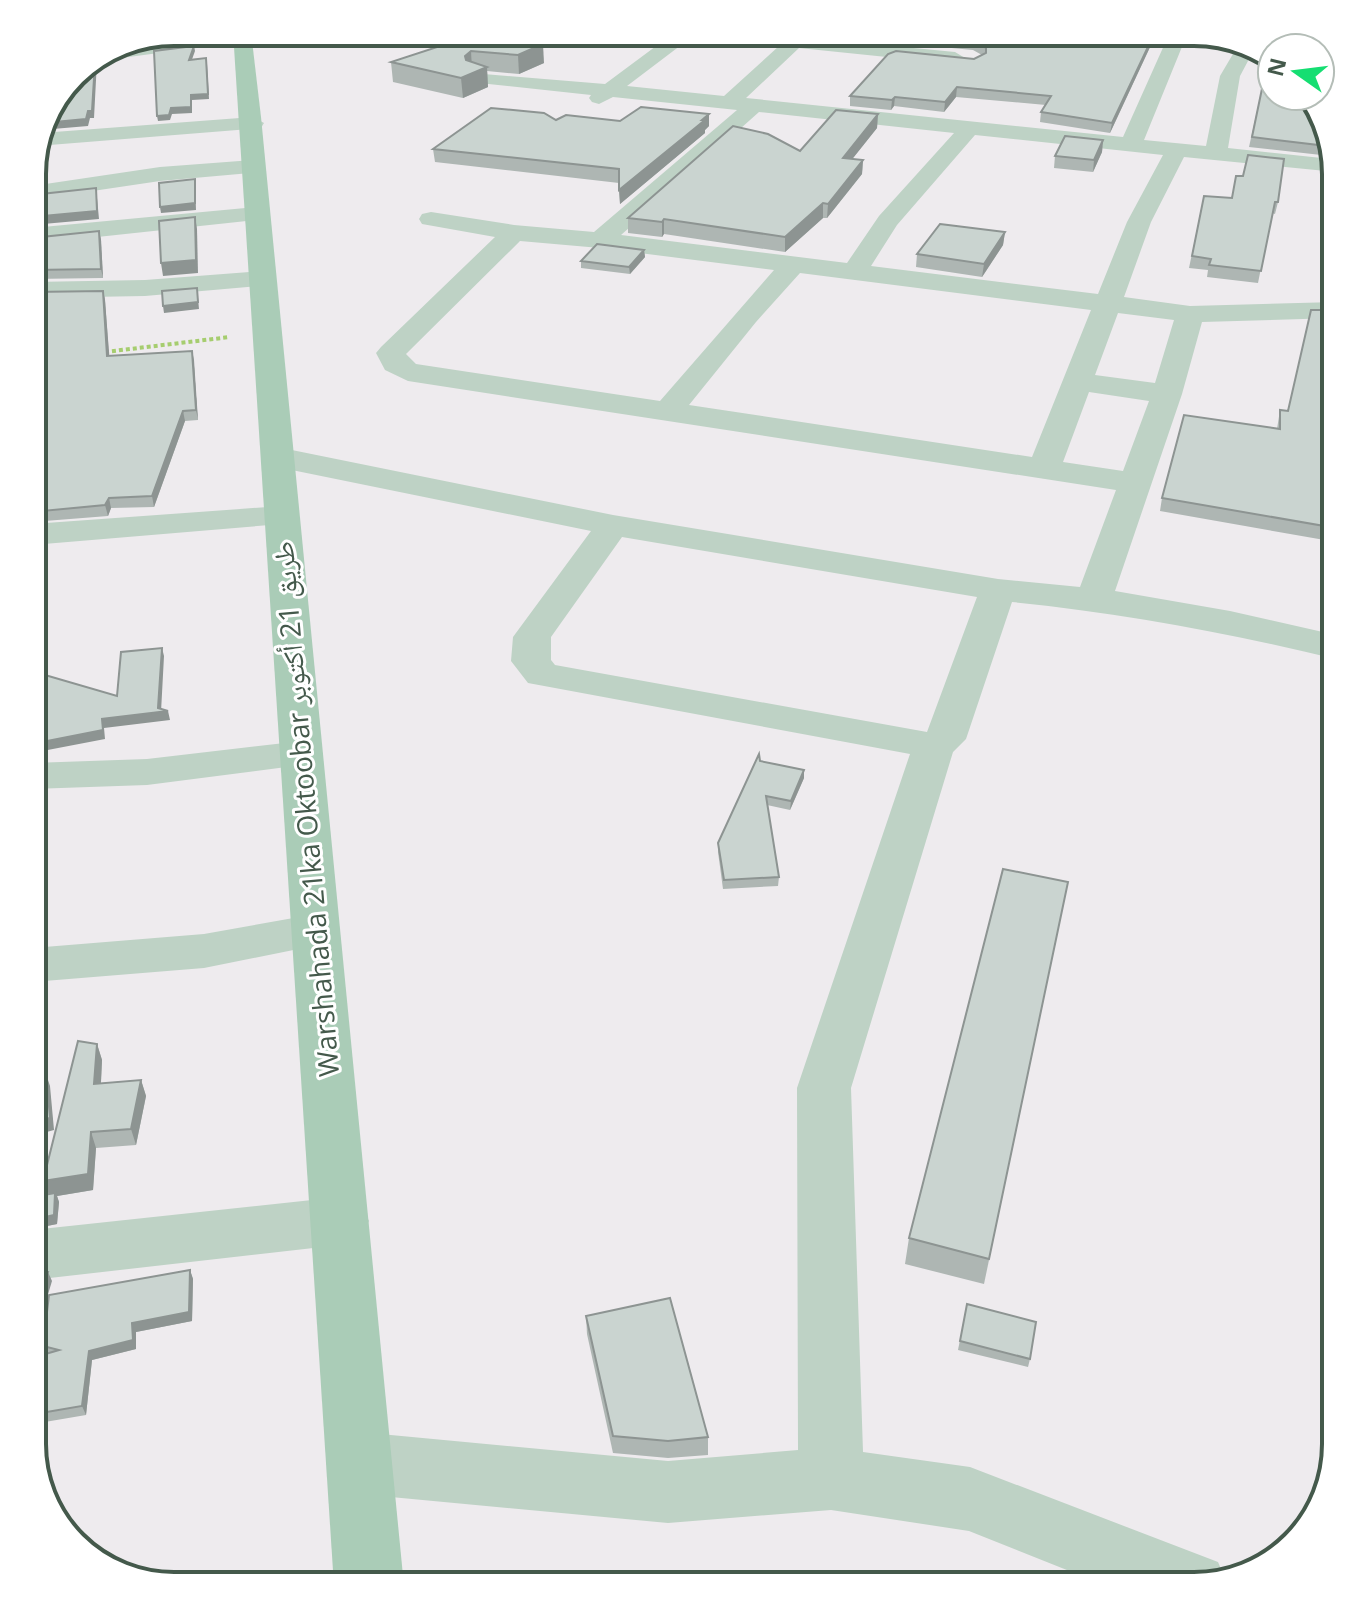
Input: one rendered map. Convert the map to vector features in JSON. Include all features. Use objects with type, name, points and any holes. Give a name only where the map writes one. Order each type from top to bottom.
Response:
[{"type":"main road","name":"Warshahada 21ka Oktoobar طريق 21 أكتوبر","points":[[243,46],[253,123],[253,167],[368,1572]]},
{"type":"street","points":[[584,107],[669,46]]},
{"type":"street","points":[[600,240],[742,104],[793,46]]},
{"type":"street","points":[[844,46],[973,59]]},
{"type":"street","points":[[837,69],[862,46]]},
{"type":"street","points":[[1130,146],[1173,46]]},
{"type":"street","points":[[1216,155],[1230,76],[1242,55]]},
{"type":"street","points":[[1230,76],[1256,78]]},
{"type":"street","points":[[479,77],[1321,165]]},
{"type":"street","points":[[794,111],[815,90]]},
{"type":"street","points":[[51,139],[253,123]]},
{"type":"street","points":[[853,273],[888,221],[969,129]]},
{"type":"street","points":[[1044,469],[1139,222],[1176,151]]},
{"type":"street","points":[[46,191],[160,174],[253,167]]},
{"type":"street","points":[[46,235],[257,214]]},
{"type":"street","points":[[431,219],[514,233],[600,240],[1190,314],[1322,310]]},
{"type":"street","points":[[514,233],[391,353],[395,364],[408,372],[1136,483]]},
{"type":"street","points":[[669,410],[746,316],[794,264]]},
{"type":"street","points":[[46,290],[145,288],[262,279]]},
{"type":"street","points":[[1094,599],[1167,394],[1190,314]]},
{"type":"street","points":[[1079,382],[1167,394]]},
{"type":"street","points":[[277,457],[613,525],[998,590],[1094,599],[1230,622],[1322,644]]},
{"type":"street","points":[[46,534],[282,516]]},
{"type":"street","points":[[613,525],[532,637],[531,661],[542,675],[934,746]]},
{"type":"street","points":[[831,1479],[824,1088],[934,746],[945,739],[998,590]]},
{"type":"street","points":[[46,776],[147,772],[302,754]]},
{"type":"street","points":[[46,964],[204,951],[316,930]]},
{"type":"street","points":[[46,1253],[340,1221]]},
{"type":"street","points":[[359,1463],[668,1492],[831,1479],[970,1499],[1157,1572]]},
{"type":"path","points":[[102,352],[267,333]]},
{"type":"building","points":[[194,46],[189,60],[206,58],[208,94],[191,95],[191,107],[171,108],[169,115],[157,116],[154,51]]},
{"type":"building","points":[[440,46],[538,46],[518,55],[471,51],[465,56],[466,60],[487,67],[461,78],[391,62]]},
{"type":"building","points":[[983,46],[1148,46],[1112,123],[1041,112],[1051,96],[957,87],[945,102],[850,96],[888,54],[896,51],[974,59],[986,53]]},
{"type":"building","points":[[94,74],[92,111],[88,111],[86,119],[57,122],[72,96]]},
{"type":"building","points":[[641,107],[709,114],[619,190],[619,169],[433,149],[491,108],[544,113],[556,120],[566,115],[620,121]]},
{"type":"building","points":[[836,110],[878,114],[843,158],[863,160],[828,204],[823,203],[785,237],[664,219],[662,222],[628,218],[733,126],[768,134],[800,151]]},
{"type":"building","points":[[1257,112],[1306,112],[1318,145],[1252,137]]},
{"type":"building","points":[[1065,136],[1103,140],[1094,160],[1055,156]]},
{"type":"building","points":[[1248,155],[1284,159],[1278,202],[1275,202],[1261,271],[1209,265],[1211,259],[1192,256],[1204,196],[1232,198],[1236,176],[1243,176]]},
{"type":"building","points":[[195,179],[195,203],[160,207],[159,183]]},
{"type":"building","points":[[96,188],[97,211],[46,216],[46,193]]},
{"type":"building","points":[[195,217],[196,260],[161,263],[159,221]]},
{"type":"building","points":[[940,224],[1005,232],[984,264],[917,254]]},
{"type":"building","points":[[99,231],[101,269],[46,270],[46,237]]},
{"type":"building","points":[[597,244],[644,250],[629,267],[581,261]]},
{"type":"building","points":[[197,288],[198,302],[163,306],[162,291]]},
{"type":"building","points":[[103,291],[107,356],[192,351],[196,410],[183,411],[152,496],[109,498],[105,505],[46,511],[46,292]]},
{"type":"building","points":[[1311,310],[1322,310],[1322,526],[1162,498],[1184,415],[1280,429],[1280,410],[1288,411]]},
{"type":"building","points":[[162,648],[158,708],[168,711],[102,719],[103,730],[46,741],[46,675],[117,696],[121,652]]},
{"type":"building","points":[[759,754],[760,761],[804,770],[791,801],[766,796],[779,877],[724,880],[718,843]]},
{"type":"building","points":[[1003,869],[1068,882],[989,1259],[909,1238]]},
{"type":"building","points":[[78,1041],[97,1044],[94,1084],[141,1080],[131,1129],[91,1132],[88,1174],[46,1181],[46,1169]]},
{"type":"building","points":[[46,1074],[50,1118],[46,1119]]},
{"type":"building","points":[[55,1193],[54,1215],[46,1217],[46,1195]]},
{"type":"building","points":[[190,1270],[189,1312],[132,1323],[133,1340],[89,1351],[82,1406],[46,1412],[46,1354],[59,1350],[46,1347],[49,1295]]},
{"type":"building","points":[[670,1298],[708,1437],[668,1441],[613,1436],[586,1316]]},
{"type":"building","points":[[967,1304],[1036,1322],[1030,1359],[960,1341]]}]
